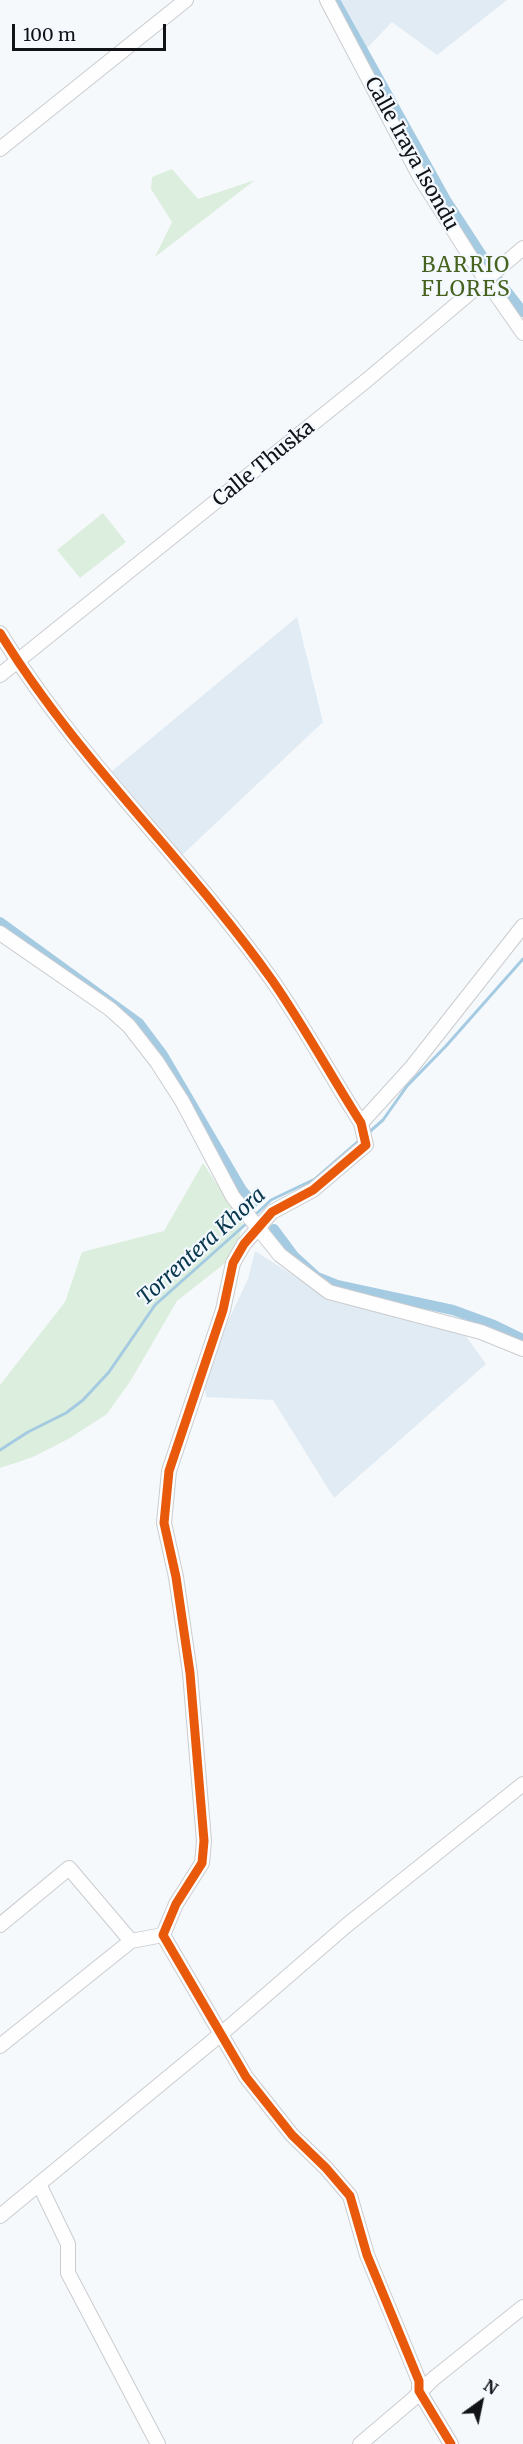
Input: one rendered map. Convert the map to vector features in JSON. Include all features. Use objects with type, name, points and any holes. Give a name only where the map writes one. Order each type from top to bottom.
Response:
[{"type":"street","points":[[0,149],[186,0]]},
{"type":"street","name":"Calle Iraya Isondu","points":[[327,0],[420,177],[523,333]]},
{"type":"street","name":"Calle Thuska","points":[[0,675],[341,402],[523,248]]},
{"type":"street","points":[[0,633],[17,662],[57,716],[272,980],[361,1126],[366,1145],[313,1190],[254,1222],[233,1263],[223,1310],[168,1481],[164,1523],[176,1577],[190,1673],[204,1841],[202,1863],[176,1904],[162,1935]]},
{"type":"street","points":[[361,1126],[411,1068],[523,926]]},
{"type":"street","points":[[0,933],[110,1008],[129,1026],[157,1062],[182,1101],[233,1197],[280,1256],[329,1292],[481,1332],[523,1349]]},
{"type":"street","points":[[0,2216],[221,2034],[347,1925],[523,1784]]},
{"type":"street","points":[[0,1925],[69,1868],[131,1941]]},
{"type":"street","points":[[0,2046],[131,1941],[162,1935]]},
{"type":"street","points":[[162,1935],[246,2077],[292,2134],[350,2196],[367,2254],[419,2381],[419,2391],[451,2444]]},
{"type":"street","points":[[39,2184],[68,2244],[68,2273],[158,2444]]},
{"type":"street","points":[[360,2444],[413,2399],[419,2391],[523,2307]]},
{"type":"shaded area","points":[[341,0],[507,0],[437,55],[392,22],[367,48]]},
{"type":"shaded area","points":[[297,617],[323,722],[181,856],[112,771]]},
{"type":"shaded area","points":[[255,1251],[321,1293],[463,1332],[486,1364],[334,1498],[273,1400],[206,1397],[204,1378],[212,1355],[248,1279]]},
{"type":"green space","points":[[172,169],[198,199],[255,180],[155,257],[172,222],[151,189],[152,177]]},
{"type":"green space","points":[[103,513],[126,542],[80,578],[57,550]]},
{"type":"green space","points":[[203,1163],[243,1224],[234,1256],[177,1301],[131,1380],[107,1414],[70,1438],[33,1457],[0,1468],[0,1385],[65,1302],[82,1252],[164,1231]]},
{"type":"waterway","points":[[335,0],[446,200],[485,260]]},
{"type":"waterway","points":[[499,281],[523,312]]},
{"type":"waterway","points":[[0,922],[139,1023],[163,1055],[242,1190],[253,1203]]},
{"type":"waterway","name":"Torrentera Khora","points":[[367,1134],[383,1120],[407,1086],[446,1046],[523,959]]},
{"type":"waterway","name":"Torrentera Khora","points":[[254,1216],[271,1200],[315,1179],[360,1140]]},
{"type":"waterway","name":"Torrentera Khora","points":[[0,1450],[28,1432],[66,1413],[83,1400],[109,1372],[155,1305],[247,1223]]},
{"type":"waterway","points":[[274,1229],[294,1256],[317,1277],[337,1285],[453,1310],[494,1325],[523,1339]]},
{"type":"cycle path","points":[[0,633],[63,724],[204,893],[272,980],[361,1123],[366,1145],[313,1190],[272,1212],[244,1244],[233,1263],[223,1310],[169,1471],[164,1523],[176,1577],[190,1673],[204,1841],[202,1863],[176,1904],[163,1935],[246,2077],[292,2135],[326,2168],[350,2196],[367,2255],[419,2381],[419,2391],[451,2444]]},
{"type":"district","name":"BARRIO FLORES","points":[[466,278]]}]
